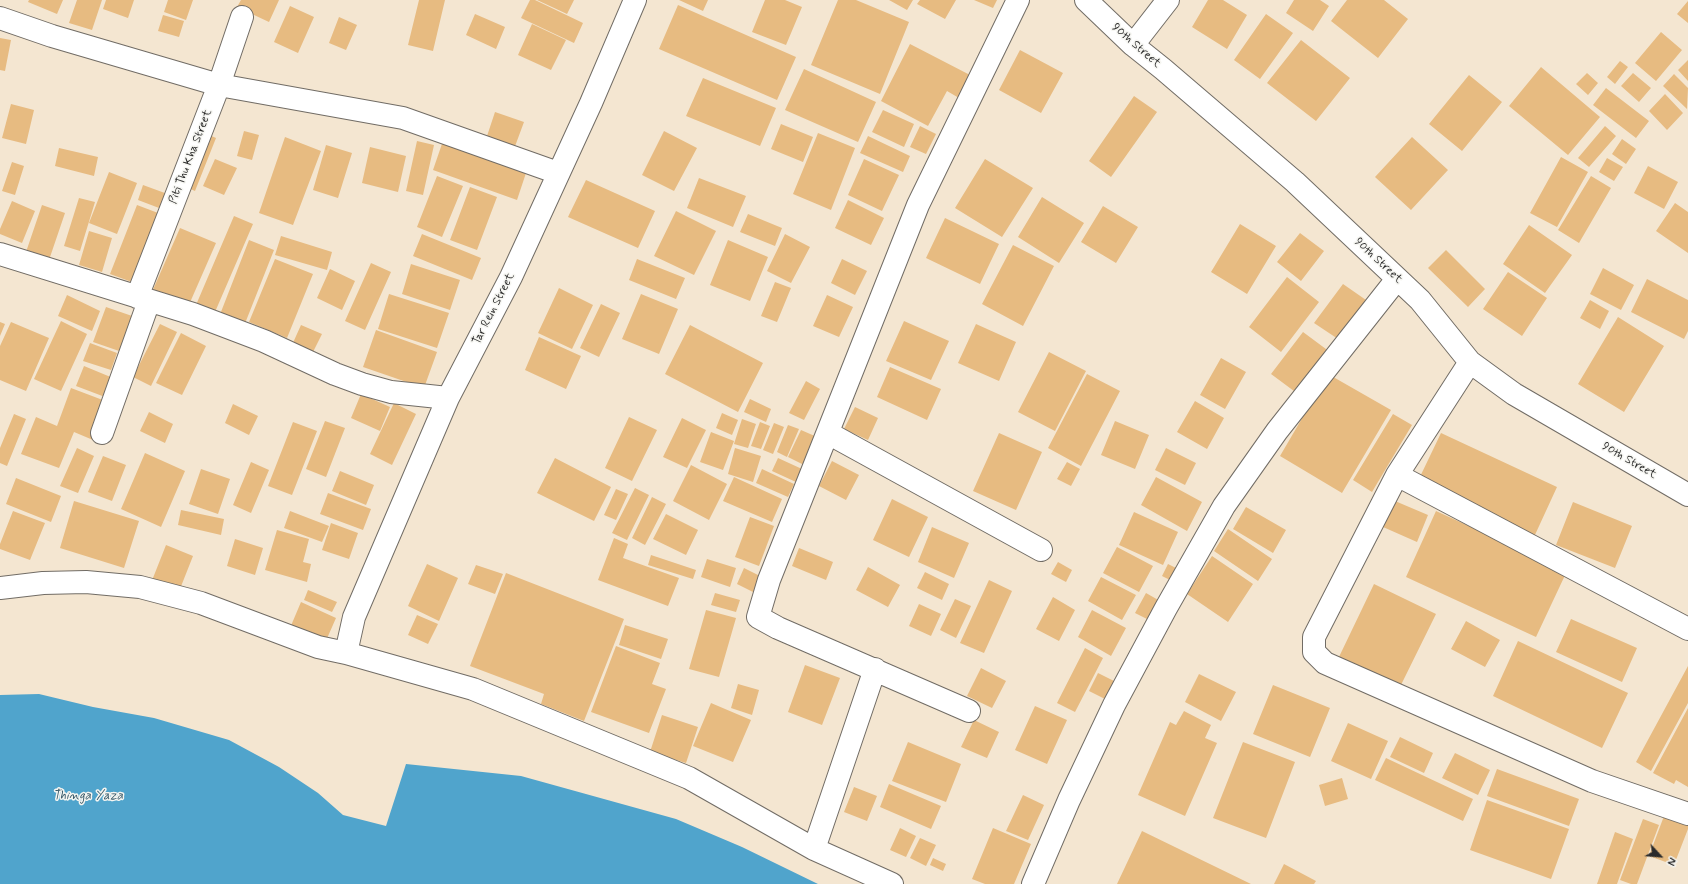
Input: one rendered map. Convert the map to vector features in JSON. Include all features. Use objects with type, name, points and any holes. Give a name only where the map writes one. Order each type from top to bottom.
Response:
[{"type":"street","name":"Tar Rein Street","points":[[346,653],[354,617],[448,398],[511,277],[591,103],[635,0]]},
{"type":"street","points":[[969,711],[778,628],[758,617],[769,580],[918,205],[1018,0]]},
{"type":"street","name":"90th Street","points":[[1086,0],[1133,45],[1295,182],[1398,279],[1420,300],[1470,362],[1514,394],[1688,495]]},
{"type":"street","points":[[1133,45],[1168,0]]},
{"type":"street","name":"Piti Thu Kha Street","points":[[102,433],[143,299],[242,16]]},
{"type":"street","points":[[0,18],[52,36],[219,85],[403,118],[558,173]]},
{"type":"street","points":[[0,254],[193,314],[264,341],[335,374],[362,384],[391,392],[448,398]]},
{"type":"street","points":[[1033,884],[1068,800],[1114,705],[1166,608],[1224,506],[1277,431],[1398,279]]},
{"type":"street","points":[[1470,362],[1397,475],[1314,637],[1314,652],[1325,663],[1592,781],[1688,814]]},
{"type":"street","points":[[828,433],[1041,550]]},
{"type":"street","points":[[1397,475],[1688,629]]},
{"type":"street","points":[[0,588],[43,583],[86,582],[140,587],[201,603],[318,647],[346,653],[473,690],[689,778],[814,849],[892,884]]},
{"type":"street","points":[[814,849],[875,669]]},
{"type":"water","name":"Thinga Yaza","points":[[39,694],[93,707],[154,718],[229,740],[279,767],[318,793],[343,815],[386,826],[406,764],[521,776],[676,819],[742,847],[818,884],[0,884],[0,695]]},
{"type":"building","points":[[29,0],[63,0],[57,14],[28,2]]},
{"type":"building","points":[[77,0],[102,0],[92,30],[69,23]]},
{"type":"building","points":[[106,0],[134,0],[128,18],[103,9]]},
{"type":"building","points":[[168,0],[193,0],[186,20],[164,12]]},
{"type":"building","points":[[241,0],[279,0],[269,22],[237,7]]},
{"type":"building","points":[[419,0],[445,0],[433,51],[408,45]]},
{"type":"building","points":[[530,0],[535,0],[583,23],[574,43],[521,18]]},
{"type":"building","points":[[537,0],[574,0],[567,14]]},
{"type":"building","points":[[679,0],[708,0],[703,11]]},
{"type":"building","points":[[765,0],[785,0],[802,7],[786,45],[752,32]]},
{"type":"building","points":[[838,0],[856,0],[909,22],[880,94],[811,65]]},
{"type":"building","points":[[889,0],[913,0],[907,10]]},
{"type":"building","points":[[920,0],[956,0],[945,19],[917,4]]},
{"type":"building","points":[[974,0],[997,0],[993,8]]},
{"type":"building","points":[[1208,0],[1223,0],[1247,15],[1227,49],[1192,27]]},
{"type":"building","points":[[1294,0],[1320,0],[1329,6],[1313,31],[1286,13]]},
{"type":"building","points":[[1347,0],[1384,0],[1408,19],[1378,58],[1331,21]]},
{"type":"building","points":[[1688,1],[1688,23],[1677,14]]},
{"type":"building","points":[[678,5],[796,57],[777,100],[659,49]]},
{"type":"building","points":[[290,6],[314,17],[298,53],[274,42]]},
{"type":"building","points":[[475,14],[505,27],[496,49],[466,35]]},
{"type":"building","points":[[1266,14],[1293,33],[1260,79],[1234,60]]},
{"type":"building","points":[[163,15],[184,21],[179,37],[158,31]]},
{"type":"building","points":[[339,17],[357,25],[346,50],[329,43]]},
{"type":"building","points":[[532,24],[566,40],[551,70],[518,55]]},
{"type":"building","points":[[1661,32],[1682,50],[1656,81],[1635,63]]},
{"type":"building","points":[[0,38],[11,40],[5,71],[0,70]]},
{"type":"building","points":[[1301,40],[1350,78],[1316,121],[1267,83]]},
{"type":"building","points":[[910,44],[970,75],[959,98],[947,91],[928,126],[881,101]]},
{"type":"building","points":[[1020,50],[1063,73],[1041,113],[999,90]]},
{"type":"building","points":[[1688,60],[1688,81],[1678,70]]},
{"type":"building","points":[[1620,61],[1628,67],[1615,84],[1607,77]]},
{"type":"building","points":[[1541,67],[1600,117],[1568,155],[1509,106]]},
{"type":"building","points":[[804,69],[876,102],[858,142],[785,110]]},
{"type":"building","points":[[1587,73],[1598,83],[1588,95],[1576,84]]},
{"type":"building","points":[[1633,73],[1651,88],[1639,102],[1621,86]]},
{"type":"building","points":[[1674,74],[1688,88],[1687,109],[1663,86]]},
{"type":"building","points":[[1469,75],[1502,102],[1462,151],[1429,124]]},
{"type":"building","points":[[703,78],[776,108],[760,146],[686,116]]},
{"type":"building","points":[[1606,88],[1649,121],[1636,138],[1593,105]]},
{"type":"building","points":[[1665,94],[1683,113],[1667,130],[1649,111]]},
{"type":"building","points":[[1134,96],[1157,112],[1111,177],[1089,161]]},
{"type":"building","points":[[11,104],[34,110],[26,144],[2,138]]},
{"type":"building","points":[[883,110],[914,124],[904,147],[872,132]]},
{"type":"building","points":[[495,112],[524,122],[514,149],[486,139]]},
{"type":"building","points":[[781,124],[813,137],[803,162],[771,149]]},
{"type":"building","points":[[920,126],[936,134],[926,154],[910,147]]},
{"type":"building","points":[[1605,126],[1616,136],[1589,167],[1578,158]]},
{"type":"building","points":[[244,131],[259,135],[252,160],[237,156]]},
{"type":"building","points":[[664,131],[697,148],[674,191],[642,175]]},
{"type":"building","points":[[818,133],[855,148],[831,210],[793,194]]},
{"type":"building","points":[[207,134],[216,138],[195,191],[184,186]]},
{"type":"building","points":[[868,136],[910,156],[903,172],[860,153]]},
{"type":"building","points":[[285,137],[321,151],[293,225],[259,213]]},
{"type":"building","points":[[1412,137],[1448,170],[1411,210],[1375,177]]},
{"type":"building","points":[[444,138],[528,167],[517,200],[433,170]]},
{"type":"building","points":[[1622,139],[1636,149],[1626,164],[1612,154]]},
{"type":"building","points":[[417,141],[434,145],[423,195],[406,191]]},
{"type":"building","points":[[326,145],[352,153],[338,198],[313,190]]},
{"type":"building","points":[[370,147],[406,156],[398,192],[362,183]]},
{"type":"building","points":[[59,148],[98,157],[94,176],[55,166]]},
{"type":"building","points":[[1561,157],[1588,172],[1557,227],[1530,213]]},
{"type":"building","points":[[1607,158],[1623,167],[1614,181],[1599,172]]},
{"type":"building","points":[[215,159],[237,168],[224,195],[203,186]]},
{"type":"building","points":[[864,159],[899,175],[882,211],[848,195]]},
{"type":"building","points":[[985,159],[1033,188],[1002,237],[955,208]]},
{"type":"building","points":[[12,162],[24,166],[15,195],[2,191]]},
{"type":"building","points":[[1648,166],[1678,182],[1664,209],[1634,193]]},
{"type":"building","points":[[109,172],[137,183],[117,234],[89,223]]},
{"type":"building","points":[[437,176],[463,186],[442,237],[417,227]]},
{"type":"building","points":[[1591,176],[1611,188],[1579,243],[1558,230]]},
{"type":"building","points":[[699,178],[746,196],[733,227],[687,208]]},
{"type":"building","points":[[586,180],[655,211],[638,248],[568,217]]},
{"type":"building","points":[[143,185],[173,196],[167,211],[138,200]]},
{"type":"building","points":[[470,187],[497,197],[477,250],[450,240]]},
{"type":"building","points":[[1042,197],[1084,223],[1059,263],[1018,237]]},
{"type":"building","points":[[79,198],[95,202],[80,251],[64,246]]},
{"type":"building","points":[[848,200],[884,218],[871,245],[835,228]]},
{"type":"building","points":[[12,201],[35,211],[22,243],[0,234],[0,229]]},
{"type":"building","points":[[1675,203],[1688,212],[1688,253],[1656,231]]},
{"type":"building","points":[[42,205],[65,213],[49,260],[26,252]]},
{"type":"building","points":[[137,205],[166,216],[140,285],[110,274]]},
{"type":"building","points":[[1103,206],[1138,227],[1116,263],[1081,242]]},
{"type":"building","points":[[676,211],[716,231],[694,275],[654,256]]},
{"type":"building","points":[[748,214],[782,228],[775,246],[740,232]]},
{"type":"building","points":[[234,216],[253,224],[215,312],[196,305]]},
{"type":"building","points":[[945,218],[999,244],[980,284],[926,258]]},
{"type":"building","points":[[1240,224],[1276,246],[1247,294],[1211,272]]},
{"type":"building","points":[[1529,225],[1572,255],[1545,293],[1503,264]]},
{"type":"building","points":[[180,228],[216,243],[188,307],[152,292]]},
{"type":"building","points":[[89,231],[112,238],[102,272],[79,265]]},
{"type":"building","points":[[1300,233],[1324,251],[1301,281],[1277,262]]},
{"type":"building","points":[[422,234],[481,258],[472,280],[413,256]]},
{"type":"building","points":[[785,234],[810,247],[791,283],[767,271]]},
{"type":"building","points":[[281,236],[332,252],[327,270],[275,255]]},
{"type":"building","points":[[249,240],[274,250],[244,326],[219,317]]},
{"type":"building","points":[[728,240],[768,257],[750,301],[710,285]]},
{"type":"building","points":[[1013,245],[1054,266],[1023,326],[982,304]]},
{"type":"building","points":[[1446,250],[1485,289],[1468,307],[1428,268]]},
{"type":"building","points":[[275,259],[313,274],[287,338],[249,322]]},
{"type":"building","points":[[637,259],[685,278],[676,299],[629,280]]},
{"type":"building","points":[[842,259],[867,271],[855,295],[831,283]]},
{"type":"building","points":[[371,263],[391,272],[365,330],[345,321]]},
{"type":"building","points":[[411,264],[460,280],[450,310],[402,294]]},
{"type":"building","points":[[1603,268],[1634,285],[1621,310],[1590,294]]},
{"type":"building","points":[[330,269],[355,281],[342,310],[317,298]]},
{"type":"building","points":[[1508,272],[1547,298],[1522,336],[1483,309]]},
{"type":"building","points":[[1287,277],[1319,302],[1281,352],[1249,327]]},
{"type":"building","points":[[1647,279],[1688,300],[1688,331],[1684,339],[1631,312]]},
{"type":"building","points":[[775,282],[791,288],[777,322],[761,316]]},
{"type":"building","points":[[1343,284],[1366,300],[1338,339],[1314,323]]},
{"type":"building","points":[[559,288],[593,305],[572,349],[538,333]]},
{"type":"building","points":[[389,294],[449,313],[437,348],[378,329]]},
{"type":"building","points":[[641,294],[678,309],[659,354],[622,339]]},
{"type":"building","points":[[67,295],[100,311],[92,331],[58,316]]},
{"type":"building","points":[[827,295],[853,307],[839,337],[813,326]]},
{"type":"building","points":[[1590,300],[1609,311],[1600,329],[1580,318]]},
{"type":"building","points":[[601,304],[620,313],[599,357],[580,348]]},
{"type":"building","points":[[106,307],[135,317],[122,352],[93,342]]},
{"type":"building","points":[[1618,317],[1664,346],[1624,412],[1578,384]]},
{"type":"building","points":[[61,321],[87,334],[61,391],[34,379]]},
{"type":"building","points":[[904,321],[949,341],[931,380],[886,361]]},
{"type":"building","points":[[0,322],[5,324],[0,336]]},
{"type":"building","points":[[11,322],[49,338],[26,391],[0,380],[0,346]]},
{"type":"building","points":[[160,324],[177,332],[151,386],[133,377]]},
{"type":"building","points":[[976,324],[1016,342],[999,381],[958,363]]},
{"type":"building","points":[[301,325],[322,334],[312,354],[292,345]]},
{"type":"building","points":[[690,325],[763,363],[738,412],[665,374]]},
{"type":"building","points":[[376,330],[437,352],[424,388],[363,367]]},
{"type":"building","points":[[1303,332],[1330,352],[1298,394],[1271,374]]},
{"type":"building","points":[[181,333],[206,346],[182,395],[156,383]]},
{"type":"building","points":[[539,337],[581,356],[566,389],[525,370]]},
{"type":"building","points":[[90,343],[117,353],[111,370],[83,361]]},
{"type":"building","points":[[1049,352],[1086,371],[1055,431],[1018,412]]},
{"type":"building","points":[[1221,358],[1246,372],[1225,409],[1200,395]]},
{"type":"building","points":[[84,366],[113,378],[105,397],[76,386]]},
{"type":"building","points":[[890,367],[941,389],[927,420],[877,397]]},
{"type":"building","points":[[1087,374],[1120,391],[1081,466],[1048,448]]},
{"type":"building","points":[[1328,374],[1391,410],[1342,493],[1280,456]]},
{"type":"building","points":[[806,381],[820,389],[804,420],[789,413]]},
{"type":"building","points":[[71,388],[108,402],[93,440],[74,432],[59,468],[21,454],[36,417],[57,426]]},
{"type":"building","points":[[361,394],[390,407],[380,431],[351,418]]},
{"type":"building","points":[[750,399],[771,409],[766,422],[744,412]]},
{"type":"building","points":[[1195,401],[1224,418],[1207,449],[1177,432]]},
{"type":"building","points":[[394,403],[416,414],[392,465],[370,454]]},
{"type":"building","points":[[233,404],[258,416],[249,435],[225,423]]},
{"type":"building","points":[[855,407],[878,418],[868,440],[844,429]]},
{"type":"building","points":[[149,412],[173,424],[165,443],[140,431]]},
{"type":"building","points":[[722,413],[738,420],[732,435],[716,428]]},
{"type":"building","points":[[14,414],[26,419],[7,466],[0,463],[0,448]]},
{"type":"building","points":[[1393,414],[1412,425],[1372,492],[1353,480]]},
{"type":"building","points":[[629,417],[657,430],[632,481],[605,468]]},
{"type":"building","points":[[682,418],[706,430],[687,468],[663,457]]},
{"type":"building","points":[[742,419],[756,424],[748,448],[734,444]]},
{"type":"building","points":[[325,421],[345,428],[326,477],[306,469]]},
{"type":"building","points":[[1115,421],[1149,435],[1135,469],[1101,455]]},
{"type":"building","points":[[293,422],[317,431],[292,495],[268,486]]},
{"type":"building","points":[[760,422],[770,426],[761,449],[751,446]]},
{"type":"building","points":[[774,423],[784,427],[773,454],[763,450]]},
{"type":"building","points":[[788,425],[799,429],[787,457],[777,452]]},
{"type":"building","points":[[801,430],[817,437],[804,465],[788,457]]},
{"type":"building","points":[[711,432],[734,441],[723,470],[700,462]]},
{"type":"building","points":[[999,433],[1042,452],[1016,510],[973,491]]},
{"type":"building","points":[[1441,433],[1557,487],[1534,537],[1417,483]]},
{"type":"building","points":[[77,448],[94,456],[78,493],[60,486]]},
{"type":"building","points":[[735,448],[761,456],[753,482],[728,474]]},
{"type":"building","points":[[1166,448],[1196,463],[1185,485],[1155,470]]},
{"type":"building","points":[[145,453],[185,471],[161,527],[121,509]]},
{"type":"building","points":[[103,456],[126,465],[112,501],[88,492]]},
{"type":"building","points":[[555,458],[611,487],[594,521],[537,493]]},
{"type":"building","points":[[778,458],[802,469],[796,482],[772,471]]},
{"type":"building","points":[[832,461],[859,475],[846,500],[819,486]]},
{"type":"building","points":[[251,462],[269,470],[251,513],[233,505]]},
{"type":"building","points":[[1067,462],[1080,469],[1071,486],[1057,479]]},
{"type":"building","points":[[691,465],[727,484],[709,520],[673,501]]},
{"type":"building","points":[[201,469],[230,479],[218,514],[189,504]]},
{"type":"building","points":[[762,469],[794,484],[788,497],[756,483]]},
{"type":"building","points":[[340,471],[374,485],[366,505],[332,491]]},
{"type":"building","points":[[734,477],[782,499],[772,522],[723,501]]},
{"type":"building","points":[[1156,477],[1202,502],[1187,531],[1141,505]]},
{"type":"building","points":[[16,478],[61,496],[51,522],[6,504]]},
{"type":"building","points":[[635,488],[649,495],[627,540],[612,533]]},
{"type":"building","points":[[616,489],[628,494],[616,520],[604,515]]},
{"type":"building","points":[[328,493],[371,509],[363,530],[320,514]]},
{"type":"building","points":[[652,497],[666,504],[645,545],[632,538]]},
{"type":"building","points":[[892,499],[928,517],[909,557],[873,540]]},
{"type":"building","points":[[74,501],[139,521],[124,568],[60,548]]},
{"type":"building","points":[[1395,501],[1428,515],[1417,542],[1383,527]]},
{"type":"building","points":[[1573,502],[1632,526],[1615,568],[1556,545]]},
{"type":"building","points":[[1246,507],[1286,530],[1273,553],[1233,529]]},
{"type":"building","points":[[181,510],[224,519],[221,535],[178,525]]},
{"type":"building","points":[[13,511],[45,523],[30,560],[0,549],[0,544]]},
{"type":"building","points":[[290,511],[329,526],[322,542],[284,528]]},
{"type":"building","points":[[1436,511],[1567,571],[1536,637],[1406,577]]},
{"type":"building","points":[[1134,512],[1178,532],[1163,565],[1119,545]]},
{"type":"building","points":[[666,514],[698,530],[686,555],[653,539]]},
{"type":"building","points":[[750,517],[774,526],[759,566],[735,557]]},
{"type":"building","points":[[331,523],[358,533],[349,559],[322,550]]},
{"type":"building","points":[[932,527],[969,543],[954,578],[918,562]]},
{"type":"building","points":[[1228,529],[1272,559],[1258,581],[1214,551]]},
{"type":"building","points":[[277,530],[309,539],[303,562],[311,564],[307,582],[265,570]]},
{"type":"building","points":[[614,538],[628,544],[623,558],[679,578],[668,606],[598,580]]},
{"type":"building","points":[[235,539],[263,548],[255,575],[227,566]]},
{"type":"building","points":[[166,545],[193,556],[178,594],[151,583]]},
{"type":"building","points":[[1117,547],[1153,566],[1139,592],[1103,573]]},
{"type":"building","points":[[799,548],[833,562],[826,580],[792,566]]},
{"type":"building","points":[[651,555],[696,570],[693,579],[648,565]]},
{"type":"building","points":[[1212,556],[1253,584],[1228,622],[1187,594]]},
{"type":"building","points":[[707,559],[736,568],[730,587],[701,577]]},
{"type":"building","points":[[1058,562],[1072,570],[1066,582],[1051,574]]},
{"type":"building","points":[[427,564],[458,578],[439,621],[408,606]]},
{"type":"building","points":[[1168,564],[1180,570],[1174,582],[1162,576]]},
{"type":"building","points":[[476,565],[503,574],[495,594],[468,584]]},
{"type":"building","points":[[868,567],[900,585],[888,607],[856,590]]},
{"type":"building","points":[[744,568],[762,577],[755,593],[737,584]]},
{"type":"building","points":[[925,572],[949,584],[942,600],[917,588]]},
{"type":"building","points":[[506,573],[624,619],[584,721],[541,704],[544,694],[470,666]]},
{"type":"building","points":[[1101,577],[1136,595],[1122,620],[1088,601]]},
{"type":"building","points":[[989,580],[1012,591],[984,653],[960,643]]},
{"type":"building","points":[[1374,584],[1436,614],[1399,689],[1338,659]]},
{"type":"building","points":[[308,590],[337,602],[332,612],[304,600]]},
{"type":"building","points":[[715,593],[740,600],[736,612],[711,605]]},
{"type":"building","points":[[1146,593],[1160,601],[1149,620],[1135,613]]},
{"type":"building","points":[[1053,597],[1075,610],[1059,641],[1036,629]]},
{"type":"building","points":[[955,599],[971,606],[956,638],[940,630]]},
{"type":"building","points":[[301,602],[336,618],[325,643],[290,628]]},
{"type":"building","points":[[919,604],[941,614],[931,636],[909,626]]},
{"type":"building","points":[[706,610],[736,618],[719,677],[689,669]]},
{"type":"building","points":[[1092,610],[1126,628],[1111,656],[1078,637]]},
{"type":"building","points":[[417,615],[438,624],[428,644],[408,635]]},
{"type":"building","points":[[1571,619],[1637,648],[1622,682],[1556,652]]},
{"type":"building","points":[[1466,621],[1500,640],[1485,667],[1451,649]]},
{"type":"building","points":[[625,625],[668,639],[661,659],[619,645]]},
{"type":"building","points":[[1518,641],[1628,693],[1602,748],[1493,696]]},
{"type":"building","points":[[616,646],[660,663],[652,684],[666,689],[649,733],[591,712]]},
{"type":"building","points":[[1085,648],[1103,658],[1075,712],[1057,703]]},
{"type":"building","points":[[805,665],[840,678],[822,725],[788,712]]},
{"type":"building","points":[[1688,666],[1688,703],[1651,771],[1636,762]]},
{"type":"building","points":[[981,668],[1006,681],[992,708],[967,696]]},
{"type":"building","points":[[1098,673],[1120,684],[1111,702],[1089,691]]},
{"type":"building","points":[[1199,674],[1236,692],[1221,721],[1185,702]]},
{"type":"building","points":[[738,684],[759,690],[752,715],[731,708]]},
{"type":"building","points":[[1273,685],[1330,708],[1310,757],[1253,734]]},
{"type":"building","points":[[711,703],[751,720],[733,762],[693,746]]},
{"type":"building","points":[[1035,706],[1067,720],[1047,764],[1015,750]]},
{"type":"building","points":[[1688,708],[1688,787],[1676,780],[1674,784],[1653,773]]},
{"type":"building","points":[[1184,711],[1211,725],[1205,738],[1217,743],[1185,816],[1138,795],[1170,722],[1176,725]]},
{"type":"building","points":[[662,715],[698,727],[686,763],[650,752]]},
{"type":"building","points":[[974,720],[999,732],[987,758],[961,747]]},
{"type":"building","points":[[1348,723],[1388,741],[1371,779],[1331,761]]},
{"type":"building","points":[[1400,737],[1433,753],[1424,773],[1390,757]]},
{"type":"building","points":[[908,742],[961,764],[946,802],[892,781]]},
{"type":"building","points":[[1243,742],[1295,762],[1266,838],[1213,818]]},
{"type":"building","points":[[1455,753],[1490,770],[1478,795],[1442,778]]},
{"type":"building","points":[[1386,758],[1473,799],[1463,821],[1375,780]]},
{"type":"building","points":[[1497,769],[1579,799],[1569,826],[1487,796]]},
{"type":"building","points":[[1342,778],[1348,799],[1325,806],[1319,785]]},
{"type":"building","points":[[889,784],[941,806],[931,829],[880,807]]},
{"type":"building","points":[[854,787],[877,796],[867,821],[844,812]]},
{"type":"building","points":[[1023,795],[1044,805],[1028,840],[1006,831]]},
{"type":"building","points":[[1487,800],[1569,829],[1551,879],[1470,850]]},
{"type":"building","points":[[1664,816],[1688,825],[1688,829],[1674,865],[1649,856]]},
{"type":"building","points":[[1643,819],[1659,825],[1637,884],[1631,884],[1620,880]]},
{"type":"building","points":[[900,828],[916,836],[906,857],[890,850]]},
{"type":"building","points":[[993,828],[1031,844],[1014,884],[985,884],[972,879]]},
{"type":"building","points":[[1142,831],[1251,884],[1117,884]]},
{"type":"building","points":[[1615,832],[1633,839],[1617,884],[1597,884]]},
{"type":"building","points":[[920,838],[936,845],[926,866],[910,858]]},
{"type":"building","points":[[933,858],[946,864],[943,871],[930,865]]},
{"type":"building","points":[[1284,864],[1316,881],[1314,884],[1274,884]]}]
